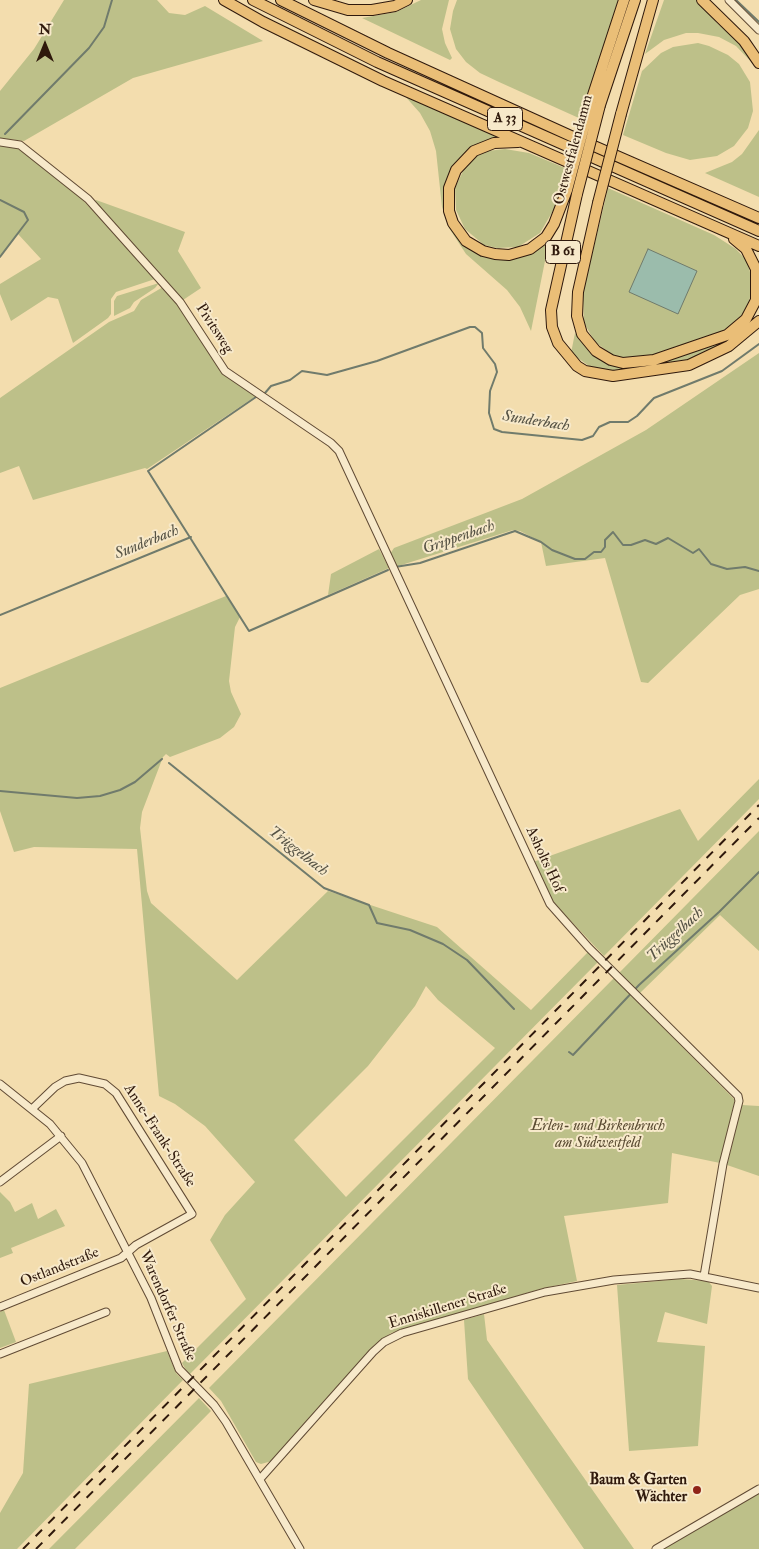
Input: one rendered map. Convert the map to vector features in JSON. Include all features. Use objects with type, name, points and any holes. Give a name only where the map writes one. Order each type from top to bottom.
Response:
[{"type":"highway","points":[[224,0],[262,22],[383,81],[759,246]]},
{"type":"highway","name":"A 33","points":[[253,0],[377,62],[759,232]]},
{"type":"highway","name":"A 33","points":[[282,0],[388,52],[571,136],[759,218]]},
{"type":"highway","points":[[314,0],[348,10],[372,10],[395,6],[407,0]]},
{"type":"highway","points":[[523,142],[486,146],[466,157],[456,170],[449,188],[449,211],[453,223],[466,241],[483,251],[508,255],[530,249],[546,237],[572,192],[624,0]]},
{"type":"highway","name":"Ostwestfalendamm","points":[[596,103],[635,0]]},
{"type":"highway","points":[[653,0],[598,203],[578,292],[577,316],[582,334],[596,351],[611,360],[623,363],[642,363],[727,335],[746,319],[752,309],[756,292],[756,269],[746,249],[714,227]]},
{"type":"highway","points":[[702,0],[744,41],[759,63]]},
{"type":"highway","name":"Ostwestfalendamm","points":[[572,192],[550,310],[555,336],[570,360],[585,371],[613,376],[689,365],[729,346],[759,321]]},
{"type":"street","points":[[729,0],[759,30]]},
{"type":"street","name":"Pivitsweg","points":[[0,142],[20,144],[88,199],[180,302],[225,370],[336,447],[384,548]]},
{"type":"street","name":"Asholts Hof","points":[[384,548],[550,904],[631,990],[738,1096],[739,1101],[723,1164],[704,1276]]},
{"type":"street","name":"Anne-Frank-Straße","points":[[32,1109],[55,1087],[72,1079],[92,1079],[105,1084],[116,1093],[192,1212],[191,1217],[136,1245],[128,1252]]},
{"type":"street","name":"Warendorfer Straße","points":[[0,1084],[32,1109],[61,1136],[82,1163],[157,1311],[179,1369],[218,1410],[300,1549]]},
{"type":"street","points":[[0,1182],[61,1136]]},
{"type":"street","name":"Ostlandstraße","points":[[0,1307],[121,1258],[128,1252]]},
{"type":"street","name":"Enniskillener Straße","points":[[260,1479],[373,1352],[393,1337],[460,1316],[579,1285],[671,1274],[704,1276],[759,1288]]},
{"type":"street","points":[[0,1354],[106,1312]]},
{"type":"street","points":[[656,1549],[759,1489]]},
{"type":"green space","points":[[64,0],[157,0],[169,13],[185,15],[205,6],[263,41],[133,78],[24,141],[0,138],[0,91],[34,49]]},
{"type":"green space","points":[[421,0],[449,0],[442,29],[445,43],[452,58],[450,60],[362,18],[396,12]]},
{"type":"green space","points":[[457,0],[618,0],[581,119],[480,73],[466,62],[456,49],[450,29]]},
{"type":"green space","points":[[664,0],[697,0],[717,23],[741,44],[756,67],[736,46],[719,37],[698,33],[686,33],[664,40],[645,54]]},
{"type":"green space","points":[[698,43],[728,55],[739,64],[750,82],[753,111],[748,128],[734,146],[717,156],[690,160],[666,153],[623,135],[642,71],[661,53],[673,47]]},
{"type":"green space","points":[[404,95],[498,137],[498,140],[472,148],[458,160],[445,188],[444,201],[450,225],[495,258],[549,241],[531,331],[520,307],[507,290],[466,254],[449,228],[442,207],[436,151],[430,131],[420,113]]},
{"type":"green space","points":[[759,130],[759,197],[705,173],[732,162],[742,154]]},
{"type":"green space","points":[[0,145],[19,148],[76,193],[156,277],[155,279],[116,292],[111,299],[111,314],[108,318],[73,343],[58,299],[48,297],[11,321],[0,294],[0,284],[41,259],[18,234],[0,256]]},
{"type":"green space","points":[[505,149],[529,153],[565,168],[554,209],[540,233],[518,247],[497,248],[484,245],[465,229],[456,210],[455,188],[465,167],[477,156],[487,151]]},
{"type":"green space","points":[[608,188],[714,235],[736,249],[747,261],[753,283],[748,307],[736,322],[726,330],[643,358],[624,358],[613,355],[595,342],[584,323],[583,293]]},
{"type":"green space","points":[[96,200],[185,232],[178,251],[201,288],[183,300],[93,202]]},
{"type":"green space","points":[[159,283],[155,288],[134,302],[130,308],[114,316],[114,301],[117,296]]},
{"type":"green space","points":[[163,287],[178,304],[222,372],[256,396],[147,469],[33,500],[19,466],[0,473],[0,398],[109,322],[134,311],[141,300]]},
{"type":"green space","points":[[575,333],[592,355],[621,368],[632,369],[615,371],[589,366],[571,353]]},
{"type":"green space","points":[[723,342],[724,343],[688,360],[636,369]]},
{"type":"green space","points":[[759,353],[759,589],[740,595],[648,683],[641,682],[605,558],[546,566],[541,542],[520,531],[513,530],[395,567],[390,554],[394,548],[522,499],[646,430]]},
{"type":"green space","points":[[379,549],[389,568],[328,595],[331,574]]},
{"type":"green space","points":[[226,596],[240,617],[235,627],[229,681],[231,692],[241,714],[234,727],[220,738],[170,757],[166,754],[163,757],[142,812],[140,828],[147,891],[151,903],[237,980],[328,891],[437,927],[531,1010],[588,952],[598,962],[189,1375],[182,1363],[246,1299],[210,1240],[225,1215],[255,1182],[205,1126],[175,1104],[159,1096],[137,849],[34,847],[14,852],[0,811],[0,688]],"holes":[[[426,986],[438,1000],[495,1048],[346,1197],[294,1140],[368,1066],[415,1006]]]},
{"type":"green space","points":[[759,779],[759,799],[604,956],[553,902],[533,862],[680,809],[698,841]]},
{"type":"green space","points":[[759,831],[759,951],[720,915],[640,993],[619,973]]},
{"type":"green space","name":"Erlen- und Birkenbruch am Südwestfeld","points":[[614,978],[735,1100],[720,1163],[672,1153],[668,1203],[564,1216],[577,1281],[544,1288],[391,1333],[370,1350],[272,1461],[261,1464],[256,1462],[221,1401],[209,1388]]},
{"type":"green space","points":[[742,1105],[759,1106],[759,1176],[727,1165]]},
{"type":"green space","points":[[0,1192],[10,1202],[15,1212],[32,1203],[38,1219],[56,1209],[65,1226],[11,1248],[13,1253],[0,1258]]},
{"type":"green space","points":[[680,1279],[708,1281],[712,1286],[707,1324],[665,1312],[657,1342],[705,1346],[698,1446],[629,1451],[617,1285]]},
{"type":"green space","points":[[4,1310],[16,1342],[0,1348],[0,1312]]},
{"type":"green space","points":[[484,1314],[487,1340],[634,1549],[584,1549],[468,1379],[464,1320]]},
{"type":"green space","points":[[167,1351],[176,1373],[183,1380],[17,1549],[0,1549],[0,1513],[23,1473],[29,1384]]},
{"type":"green space","points":[[199,1398],[211,1411],[75,1549],[49,1549]]},
{"type":"green space","points":[[759,1493],[759,1549],[663,1549]]},
{"type":"shaded area","points":[[648,249],[697,271],[678,314],[629,292]]},
{"type":"waterway","points":[[5,134],[89,48],[104,27],[112,0]]},
{"type":"waterway","points":[[736,0],[759,22]]},
{"type":"waterway","points":[[0,200],[24,212],[28,220],[0,257]]},
{"type":"waterway","name":"Sunderbach","points":[[265,393],[271,386],[290,380],[302,371],[327,375],[377,361],[470,327],[475,327],[482,333],[483,348],[495,364],[497,372],[490,391],[489,413],[494,429],[502,432],[582,440],[593,436],[599,427],[610,422],[628,422],[637,416],[654,398],[722,371],[759,344]]},
{"type":"waterway","name":"Trüggelbach","points":[[256,397],[148,471],[249,631],[388,570]]},
{"type":"waterway","name":"Grippenbach","points":[[395,567],[420,563],[515,531],[541,542],[552,550],[575,559],[585,559],[594,552],[601,552],[605,547],[605,540],[613,532],[623,545],[631,545],[645,540],[656,544],[668,538],[693,553],[699,549],[711,564],[727,569],[745,567],[759,571]]},
{"type":"waterway","name":"Sunderbach","points":[[0,615],[191,537]]},
{"type":"waterway","name":"Trüggelbach","points":[[0,791],[77,798],[100,796],[120,790],[135,782],[162,759]]},
{"type":"waterway","name":"Trüggelbach","points":[[169,763],[324,888],[369,905],[377,923],[410,930],[443,944],[467,960],[514,1009]]},
{"type":"waterway","name":"Trüggelbach","points":[[569,1052],[573,1055],[639,985],[719,912],[759,872]]},
{"type":"railway","points":[[23,1549],[759,805]]},
{"type":"railway","points":[[36,1549],[759,818]]},
{"type":"place","name":"Baum & Garten Wächter","points":[[697,1490]]}]
